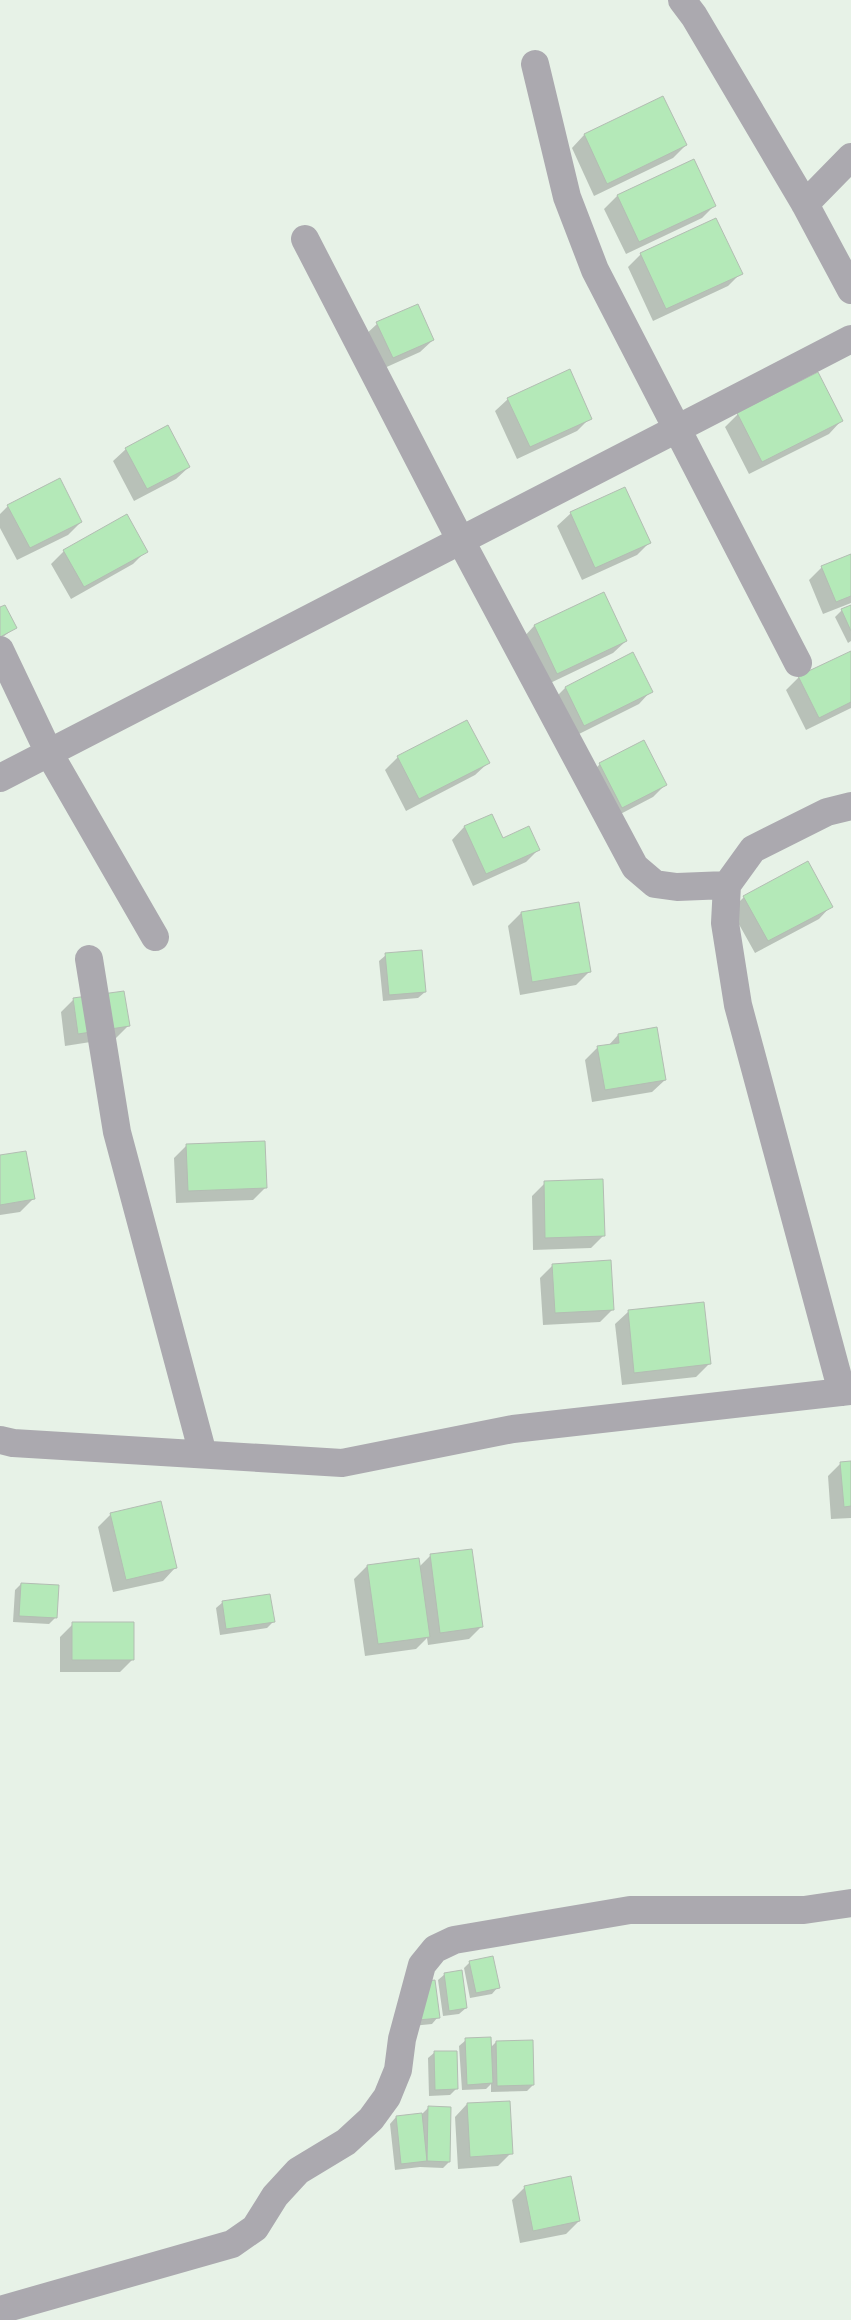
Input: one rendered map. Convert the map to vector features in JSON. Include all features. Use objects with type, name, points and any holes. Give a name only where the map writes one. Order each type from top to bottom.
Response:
[{"type":"street","points":[[682,0],[694,16],[805,204],[851,290]]},
{"type":"street","points":[[535,64],[567,197],[595,270],[798,663]]},
{"type":"street","points":[[805,204],[851,157]]},
{"type":"street","points":[[305,239],[461,541],[635,867],[655,884],[677,887],[727,885]]},
{"type":"street","points":[[0,778],[851,339]]},
{"type":"street","points":[[0,650],[49,753],[155,937]]},
{"type":"street","points":[[0,1440],[13,1443],[342,1462],[513,1428],[847,1391],[738,1005],[725,923],[727,885],[753,849],[827,812],[851,806]]},
{"type":"street","points":[[89,959],[117,1132],[203,1454]]},
{"type":"street","points":[[0,2310],[232,2244],[255,2228],[275,2196],[298,2171],[346,2142],[371,2119],[387,2097],[398,2070],[402,2039],[422,1965],[435,1949],[454,1940],[630,1910],[804,1910],[851,1903]]},
{"type":"building","points":[[663,96],[687,145],[607,184],[584,134]]},
{"type":"building","points":[[694,159],[716,206],[639,242],[617,195]]},
{"type":"building","points":[[716,218],[743,274],[666,309],[640,253]]},
{"type":"building","points":[[418,304],[434,340],[393,358],[376,322]]},
{"type":"building","points":[[570,369],[592,419],[530,447],[507,398]]},
{"type":"building","points":[[818,372],[843,421],[762,462],[737,413]]},
{"type":"building","points":[[168,425],[190,467],[147,489],[125,448]]},
{"type":"building","points":[[60,478],[82,522],[30,548],[7,505]]},
{"type":"building","points":[[625,487],[651,543],[595,568],[570,512]]},
{"type":"building","points":[[127,514],[148,552],[84,587],[63,550]]},
{"type":"building","points":[[851,554],[851,596],[836,602],[821,566]]},
{"type":"building","points":[[604,592],[627,641],[557,674],[534,625]]},
{"type":"building","points":[[5,605],[17,628],[0,637],[0,607]]},
{"type":"building","points":[[851,605],[851,631],[841,609]]},
{"type":"building","points":[[851,651],[851,702],[819,718],[798,676]]},
{"type":"building","points":[[633,652],[653,692],[584,726],[565,687]]},
{"type":"building","points":[[467,720],[490,763],[419,799],[397,756]]},
{"type":"building","points":[[644,740],[667,785],[622,808],[599,763]]},
{"type":"building","points":[[492,814],[503,838],[529,826],[540,850],[486,874],[464,826]]},
{"type":"building","points":[[808,861],[833,907],[768,941],[743,896]]},
{"type":"building","points":[[579,902],[591,972],[532,982],[521,912]]},
{"type":"building","points":[[422,950],[426,992],[389,995],[385,953]]},
{"type":"building","points":[[124,991],[130,1026],[78,1034],[73,998]]},
{"type":"building","points":[[657,1027],[666,1080],[605,1090],[597,1046],[619,1043],[618,1034]]},
{"type":"building","points":[[265,1141],[267,1188],[188,1191],[186,1144]]},
{"type":"building","points":[[26,1151],[35,1199],[0,1205],[0,1155]]},
{"type":"building","points":[[603,1179],[605,1236],[545,1238],[544,1181]]},
{"type":"building","points":[[611,1260],[614,1310],[555,1313],[552,1264]]},
{"type":"building","points":[[704,1302],[711,1364],[634,1373],[628,1310]]},
{"type":"building","points":[[851,1461],[851,1506],[844,1507],[840,1462]]},
{"type":"building","points":[[161,1501],[177,1568],[126,1580],[110,1513]]},
{"type":"building","points":[[472,1549],[483,1627],[440,1633],[430,1554]]},
{"type":"building","points":[[419,1558],[430,1637],[378,1644],[367,1565]]},
{"type":"building","points":[[21,1583],[59,1585],[57,1618],[19,1616]]},
{"type":"building","points":[[270,1594],[275,1622],[226,1629],[222,1601]]},
{"type":"building","points":[[72,1622],[134,1622],[134,1660],[72,1660]]},
{"type":"building","points":[[493,1956],[500,1988],[476,1993],[469,1961]]},
{"type":"building","points":[[462,1970],[467,2008],[449,2011],[444,1973]]},
{"type":"building","points":[[435,1980],[440,2018],[418,2020],[413,1983]]},
{"type":"building","points":[[491,2037],[493,2083],[467,2085],[465,2038]]},
{"type":"building","points":[[533,2040],[534,2085],[497,2086],[496,2041]]},
{"type":"building","points":[[434,2051],[457,2051],[458,2089],[435,2090]]},
{"type":"building","points":[[510,2101],[513,2154],[470,2157],[467,2103]]},
{"type":"building","points":[[428,2106],[451,2107],[450,2162],[427,2161]]},
{"type":"building","points":[[422,2113],[427,2161],[401,2164],[396,2116]]},
{"type":"building","points":[[571,2176],[580,2221],[533,2231],[524,2186]]}]
